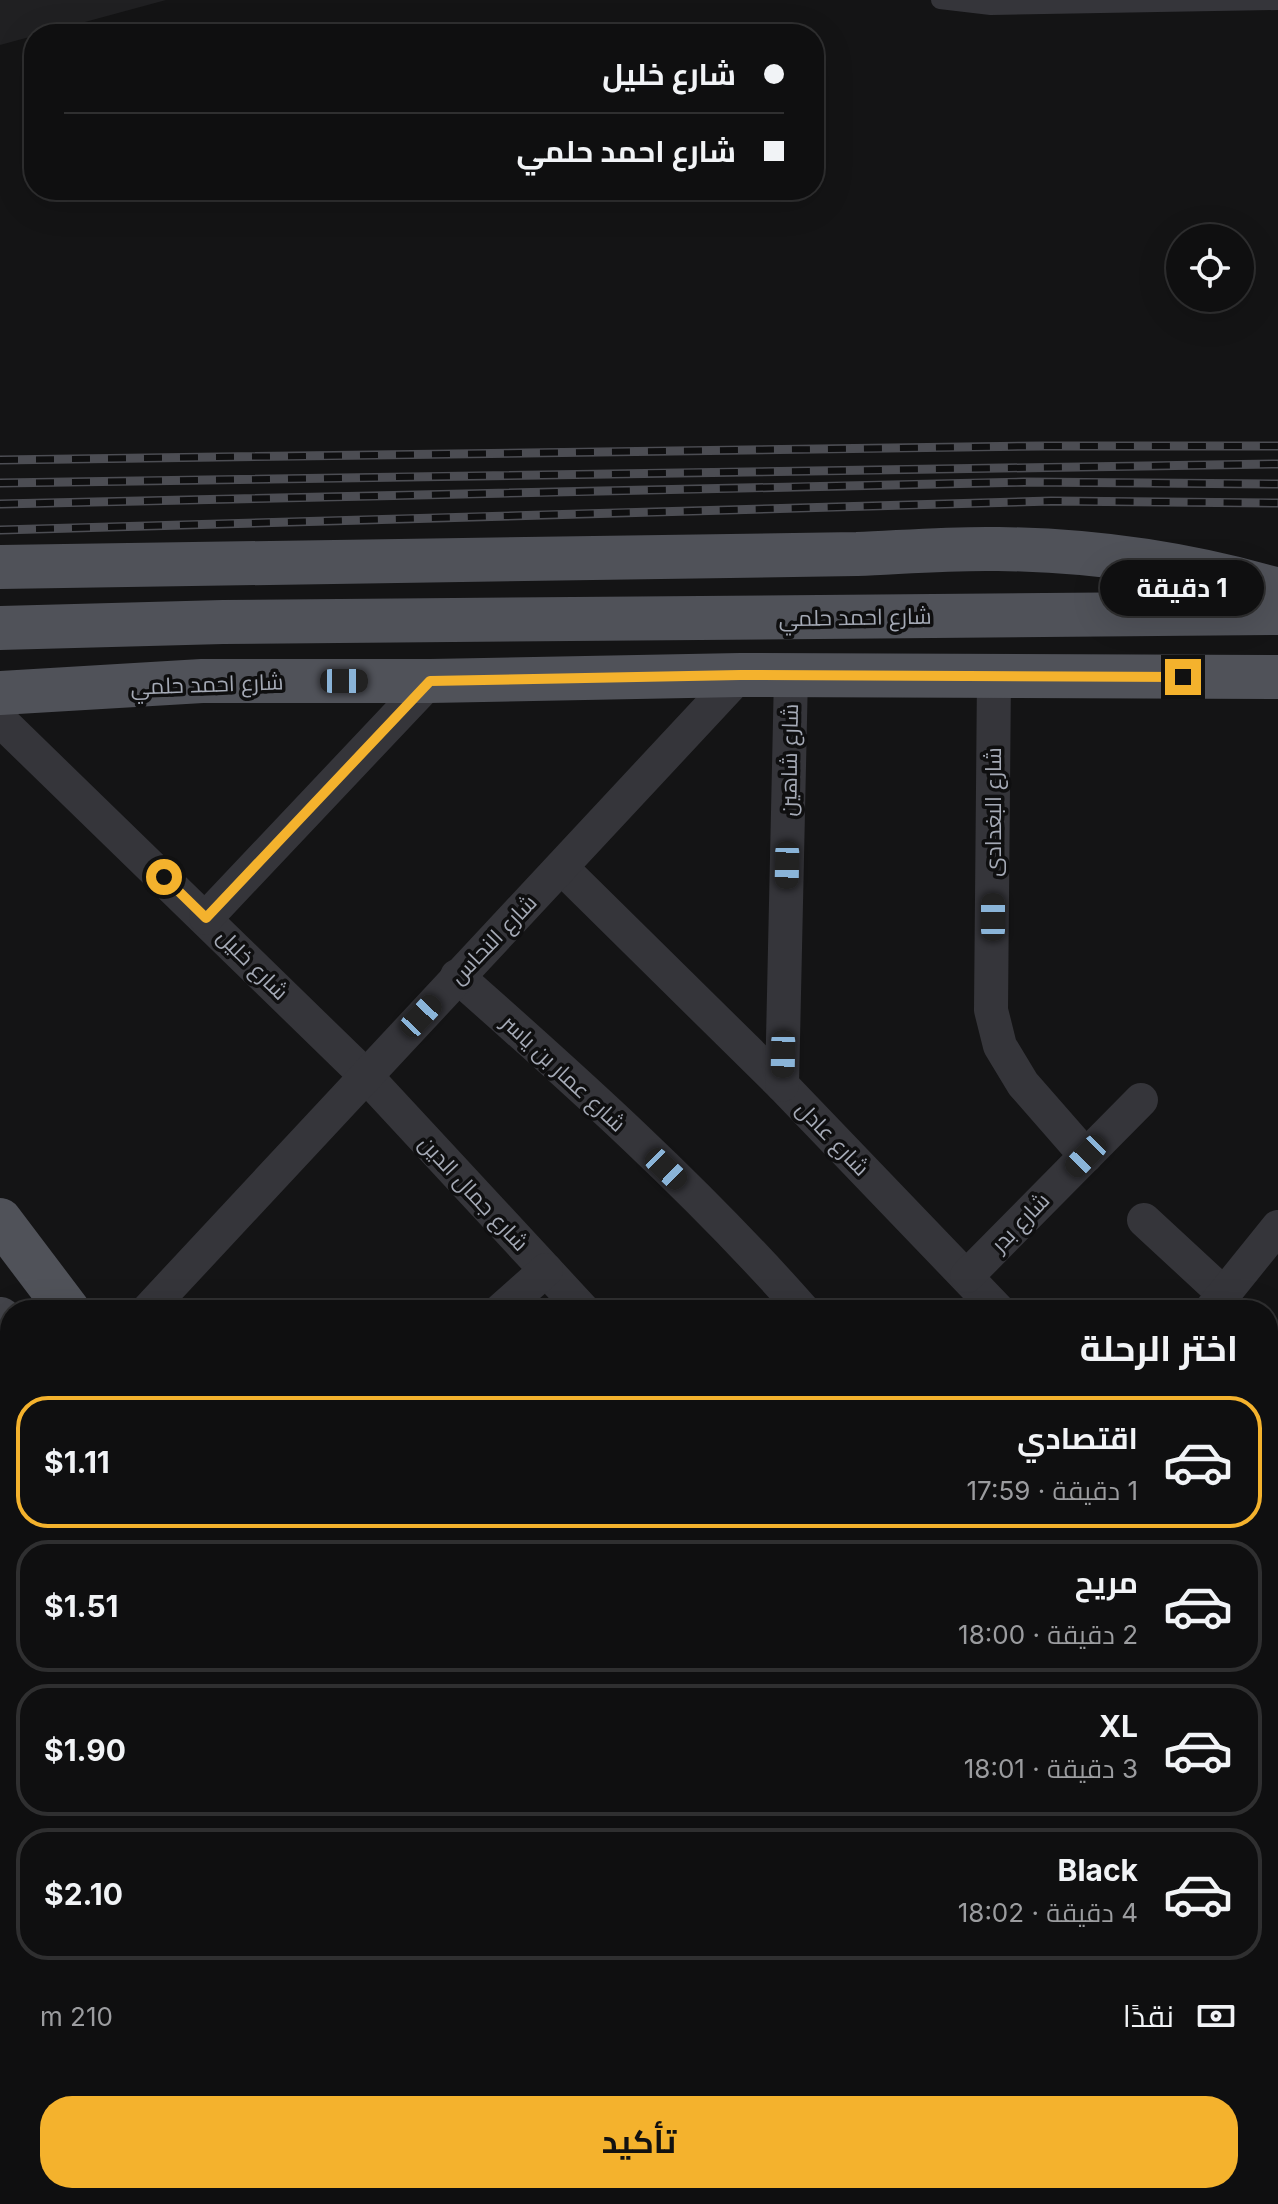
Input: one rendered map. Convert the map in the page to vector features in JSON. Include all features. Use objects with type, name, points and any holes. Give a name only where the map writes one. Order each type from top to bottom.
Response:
[{"type":"main road","points":[[0,567],[857,554],[999,549],[1120,558],[1240,579],[1278,590]]},
{"type":"main road","name":"شارع احمد حلمي","points":[[0,628],[223,622],[1278,613]]},
{"type":"main road","name":"شارع احمد حلمي","points":[[0,693],[202,681],[430,681],[740,675],[1278,677]]},
{"type":"main road","points":[[0,1220],[60,1300]]},
{"type":"street","name":"شارع النحاس","points":[[157,1300],[740,675]]},
{"type":"street","name":"شارع شاهين","points":[[782,1085],[791,675]]},
{"type":"street","name":"شارع البغدادى","points":[[994,676],[991,1010],[1000,1046],[1023,1084],[1086,1156]]},
{"type":"street","points":[[206,918],[430,681]]},
{"type":"street","name":"شارع خليل","points":[[5,734],[206,918],[366,1076]]},
{"type":"street","name":"شارع عادل","points":[[562,868],[782,1085],[989,1300]]},
{"type":"street","name":"شارع عمار بن ياسر","points":[[457,976],[575,1081],[793,1300]]},
{"type":"street","name":"شارع جمال الدين","points":[[366,1076],[574,1300]]},
{"type":"street","name":"شارع بدر","points":[[967,1276],[1141,1100]]},
{"type":"street","points":[[1144,1220],[1215,1300]]},
{"type":"street","points":[[1219,1300],[1278,1227]]},
{"type":"street","points":[[512,1300],[546,1270]]},
{"type":"lane","points":[[940,0],[991,6],[1278,1]]},
{"type":"shaded area","points":[[0,0],[166,0],[77,24],[24,24],[24,38],[0,45]]},
{"type":"railway","points":[[0,460],[1043,446],[1278,446]]},
{"type":"railway","points":[[0,483],[1278,464]]},
{"type":"railway","points":[[0,504],[1024,482],[1278,484]]},
{"type":"railway","points":[[0,530],[1051,501],[1278,503]]},
{"type":"route","points":[[164,877],[206,918],[430,681],[740,675],[1183,677]]}]
